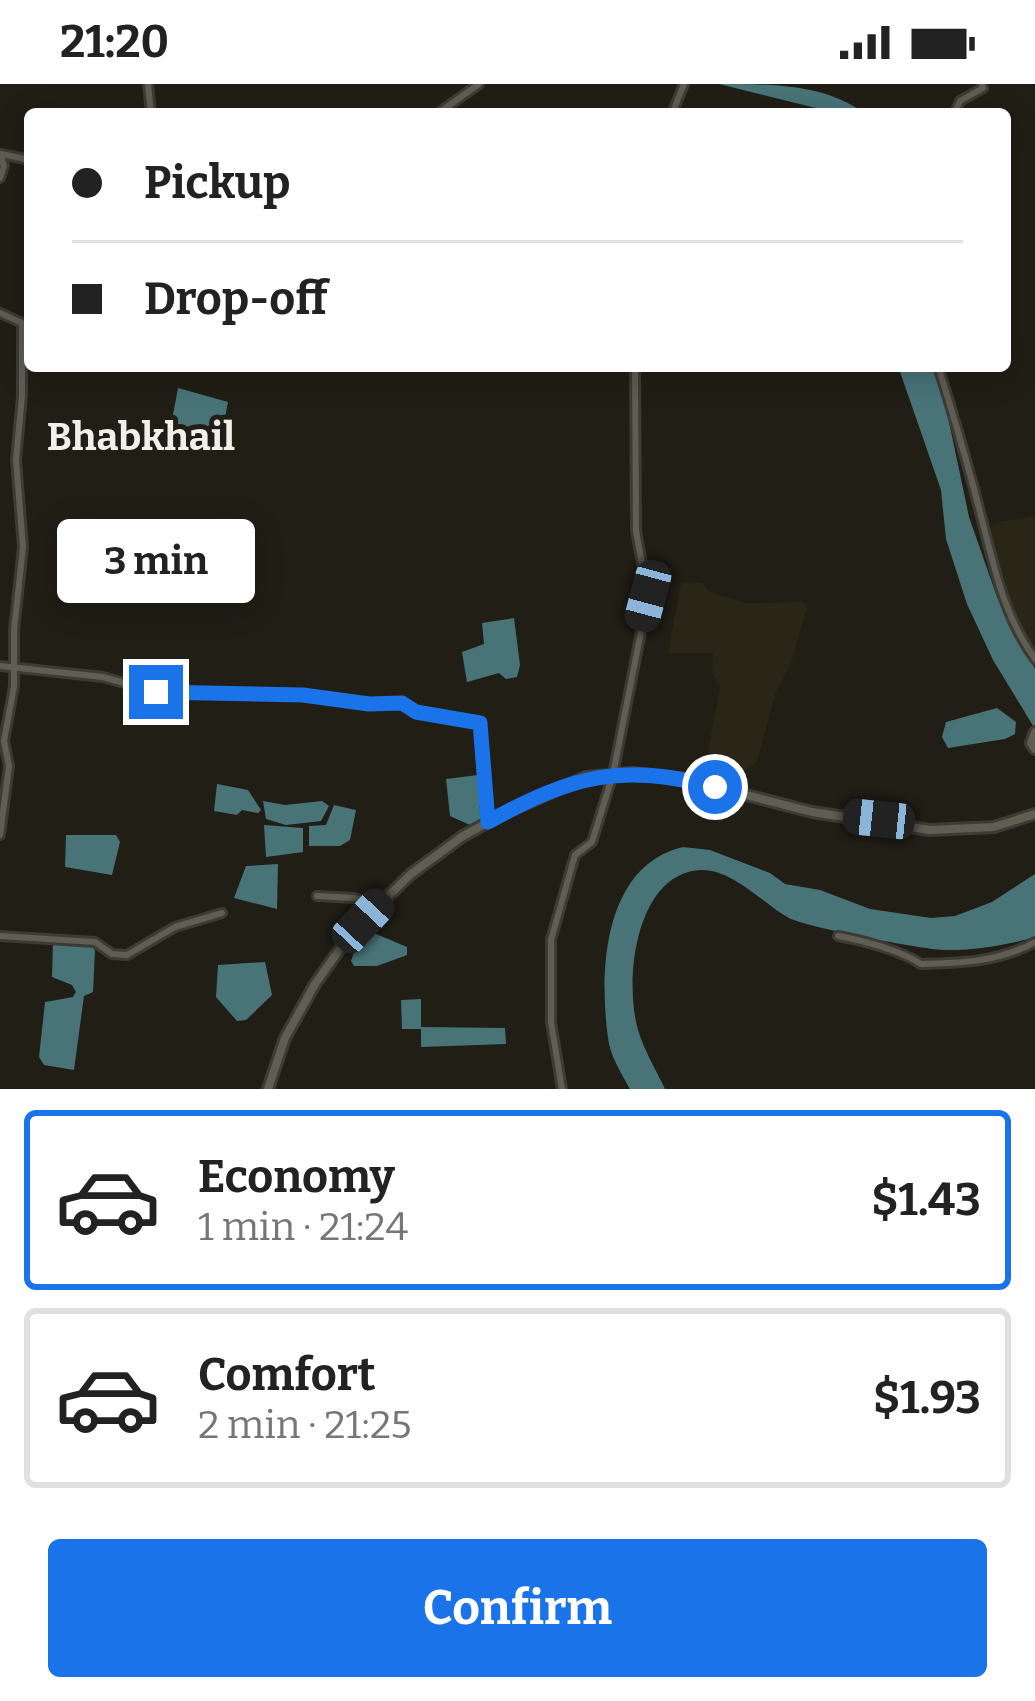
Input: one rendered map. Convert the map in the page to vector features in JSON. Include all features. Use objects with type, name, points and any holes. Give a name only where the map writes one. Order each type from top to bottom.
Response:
[{"type":"street","points":[[445,108],[479,84]]},
{"type":"street","points":[[957,108],[982,84]]},
{"type":"street","points":[[0,178],[1,154]]},
{"type":"street","points":[[0,313],[22,323],[16,460],[23,547],[0,836]]},
{"type":"street","points":[[562,1089],[551,1022],[551,940],[575,854],[592,842],[613,774],[648,596],[636,531],[634,372]]},
{"type":"street","points":[[940,372],[962,441],[996,583],[1035,659]]},
{"type":"street","points":[[0,666],[103,677],[156,692],[402,703],[416,712],[480,723],[488,822]]},
{"type":"street","points":[[1035,733],[1031,743],[1035,749]]},
{"type":"street","points":[[268,1089],[285,1038],[315,984],[380,904],[411,874],[488,822],[586,777],[686,779],[812,812],[930,830],[994,827],[1035,814]]},
{"type":"street","points":[[317,896],[380,904]]},
{"type":"street","points":[[0,936],[95,943],[112,954],[127,955],[175,927],[222,913]]},
{"type":"street","points":[[838,936],[875,944],[921,964],[976,962],[1035,942]]},
{"type":"shaded area","points":[[1035,516],[1035,654],[1014,622],[988,538],[989,527],[999,522]]},
{"type":"shaded area","points":[[681,582],[702,583],[709,592],[746,603],[804,602],[807,607],[757,762],[746,771],[717,764],[708,752],[720,687],[712,673],[713,653],[668,653]]},
{"type":"water","points":[[719,84],[816,91],[856,108],[816,108]]},
{"type":"water","points":[[900,372],[936,372],[940,379],[969,517],[997,597],[1035,669],[1035,729],[993,660],[967,604],[946,539],[941,490]]},
{"type":"water","points":[[178,388],[228,402],[221,439],[169,436]]},
{"type":"water","points":[[514,618],[520,665],[517,677],[506,679],[499,673],[467,682],[462,652],[484,644],[482,623]]},
{"type":"water","points":[[997,708],[1016,722],[1015,734],[948,748],[942,737],[946,722]]},
{"type":"water","points":[[478,775],[483,811],[481,819],[470,825],[450,816],[446,779]]},
{"type":"water","points":[[217,784],[248,790],[261,810],[242,810],[237,815],[214,811]]},
{"type":"water","points":[[263,801],[285,805],[322,801],[329,806],[321,821],[286,825],[266,819]]},
{"type":"water","points":[[334,805],[356,810],[350,840],[340,846],[309,846],[309,826],[326,825]]},
{"type":"water","points":[[264,825],[303,828],[303,852],[266,857]]},
{"type":"water","points":[[66,835],[116,835],[120,842],[112,875],[65,867]]},
{"type":"water","points":[[683,847],[710,850],[770,873],[785,884],[820,890],[870,909],[931,918],[955,916],[992,902],[1035,874],[1035,937],[965,950],[912,946],[789,918],[713,871],[679,876],[661,889],[648,909],[634,959],[638,1030],[665,1089],[630,1089],[613,1057],[605,1012],[612,925],[636,876],[656,858]]},
{"type":"water","points":[[278,864],[277,909],[234,898],[246,866]]},
{"type":"water","points":[[362,928],[407,947],[407,955],[377,966],[354,966],[351,961]]},
{"type":"water","points":[[53,943],[90,944],[95,950],[93,992],[84,996],[74,1070],[44,1065],[39,1057],[45,1002],[73,997],[76,992],[72,985],[52,977]]},
{"type":"water","points":[[265,962],[272,995],[246,1020],[237,1021],[216,997],[218,965]]},
{"type":"water","points":[[421,999],[421,1027],[505,1028],[506,1044],[421,1047],[421,1029],[402,1029],[401,1000]]},
{"type":"district","name":"Bhabkhail","points":[[141,437]]},
{"type":"route","points":[[156,692],[402,703],[416,712],[480,723],[488,822],[586,777],[632,773],[715,787]]}]
